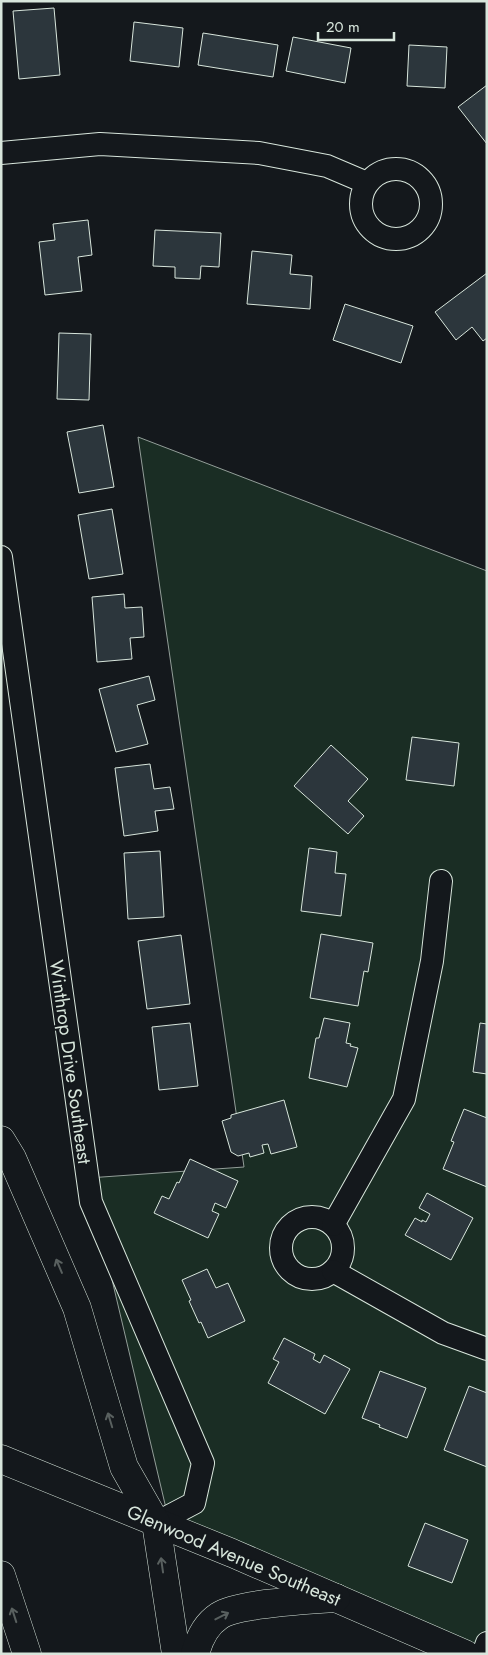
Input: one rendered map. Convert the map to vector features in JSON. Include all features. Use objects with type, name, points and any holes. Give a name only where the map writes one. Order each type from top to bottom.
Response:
[{"type":"main road","points":[[1,1140],[12,1158],[76,1308],[124,1467],[156,1523],[176,1654]]},
{"type":"main road","name":"Glenwood Avenue Southeast","points":[[1,1460],[336,1598],[465,1654]]},
{"type":"main road","points":[[1,1575],[27,1654]]},
{"type":"main road","points":[[195,1654],[200,1637],[221,1614],[251,1606],[336,1598]]},
{"type":"street","points":[[1,153],[100,144],[259,153],[327,166],[367,183]]},
{"type":"street","name":"Winthrop Drive Southeast","points":[[1,557],[91,1202],[203,1463],[194,1503],[156,1523]]},
{"type":"street","points":[[333,1225],[404,1099],[432,961],[441,881]]},
{"type":"street","points":[[314,1217],[324,1219],[333,1225],[340,1233],[343,1243],[340,1263],[333,1271],[325,1277],[315,1280],[304,1279],[295,1275],[287,1268],[282,1259],[280,1248],[282,1238],[294,1222],[314,1217]]},
{"type":"street","points":[[333,1271],[443,1332],[487,1349]]},
{"type":"street","points":[[482,1654],[487,1643]]},
{"type":"green space","points":[[138,437],[487,571],[487,1654],[169,1521],[88,1178],[244,1167]]},
{"type":"building","points":[[54,8],[60,75],[19,79],[13,11]]},
{"type":"building","points":[[134,22],[183,28],[179,67],[130,61]]},
{"type":"building","points":[[203,33],[278,45],[273,77],[198,65]]},
{"type":"building","points":[[293,37],[351,48],[345,83],[286,71]]},
{"type":"building","points":[[409,45],[447,47],[445,88],[407,86]]},
{"type":"building","points":[[487,85],[487,144],[458,107]]},
{"type":"building","points":[[88,220],[92,255],[78,257],[82,291],[45,295],[39,242],[55,240],[53,224]]},
{"type":"building","points":[[155,230],[221,233],[219,267],[201,266],[200,279],[175,278],[175,267],[153,266]]},
{"type":"building","points":[[252,251],[292,255],[290,274],[312,276],[310,309],[247,304]]},
{"type":"building","points":[[487,273],[487,338],[483,341],[472,327],[456,340],[435,312]]},
{"type":"building","points":[[345,304],[413,326],[401,363],[333,340]]},
{"type":"building","points":[[59,333],[91,334],[89,400],[57,399]]},
{"type":"building","points":[[103,425],[114,487],[79,493],[67,432]]},
{"type":"building","points":[[112,509],[123,574],[89,579],[78,515]]},
{"type":"building","points":[[124,594],[125,608],[142,607],[144,637],[130,638],[132,659],[97,662],[92,597]]},
{"type":"building","points":[[149,676],[155,700],[137,705],[148,744],[116,752],[99,689]]},
{"type":"building","points":[[412,737],[459,743],[454,786],[406,780]]},
{"type":"building","points":[[331,745],[368,779],[348,801],[364,816],[348,834],[294,786]]},
{"type":"building","points":[[150,764],[154,789],[170,787],[174,809],[155,811],[158,831],[124,836],[115,768]]},
{"type":"building","points":[[309,848],[337,852],[335,873],[346,874],[341,916],[301,911]]},
{"type":"building","points":[[160,851],[164,917],[128,919],[124,853]]},
{"type":"building","points":[[321,934],[373,943],[368,972],[364,971],[358,1006],[310,998]]},
{"type":"building","points":[[181,935],[190,1004],[147,1009],[138,941]]},
{"type":"building","points":[[324,1018],[350,1023],[346,1043],[358,1048],[347,1087],[309,1078],[316,1038],[319,1038]]},
{"type":"building","points":[[190,1023],[198,1086],[159,1090],[152,1027]]},
{"type":"building","points":[[480,1023],[487,1024],[487,1074],[473,1072]]},
{"type":"building","points":[[284,1100],[297,1147],[271,1154],[268,1144],[262,1145],[264,1153],[250,1157],[249,1153],[238,1156],[231,1152],[222,1121],[231,1118],[231,1115]]},
{"type":"building","points":[[464,1109],[487,1118],[487,1187],[443,1169],[454,1142],[451,1141]]},
{"type":"building","points":[[190,1159],[238,1181],[226,1208],[215,1203],[212,1211],[219,1214],[208,1238],[154,1213],[162,1196],[169,1199]]},
{"type":"building","points":[[427,1193],[473,1218],[451,1260],[405,1235],[415,1218],[426,1222],[430,1214],[419,1208]]},
{"type":"building","points":[[207,1269],[216,1288],[228,1283],[245,1321],[208,1338],[189,1301],[191,1300],[182,1280]]},
{"type":"building","points":[[284,1338],[315,1354],[313,1359],[320,1363],[324,1355],[350,1369],[325,1414],[268,1383],[279,1362],[273,1359]]},
{"type":"building","points":[[380,1371],[426,1388],[407,1438],[362,1418]]},
{"type":"building","points":[[469,1386],[487,1393],[487,1467],[444,1450]]},
{"type":"building","points":[[425,1523],[468,1540],[452,1583],[408,1566]]}]
